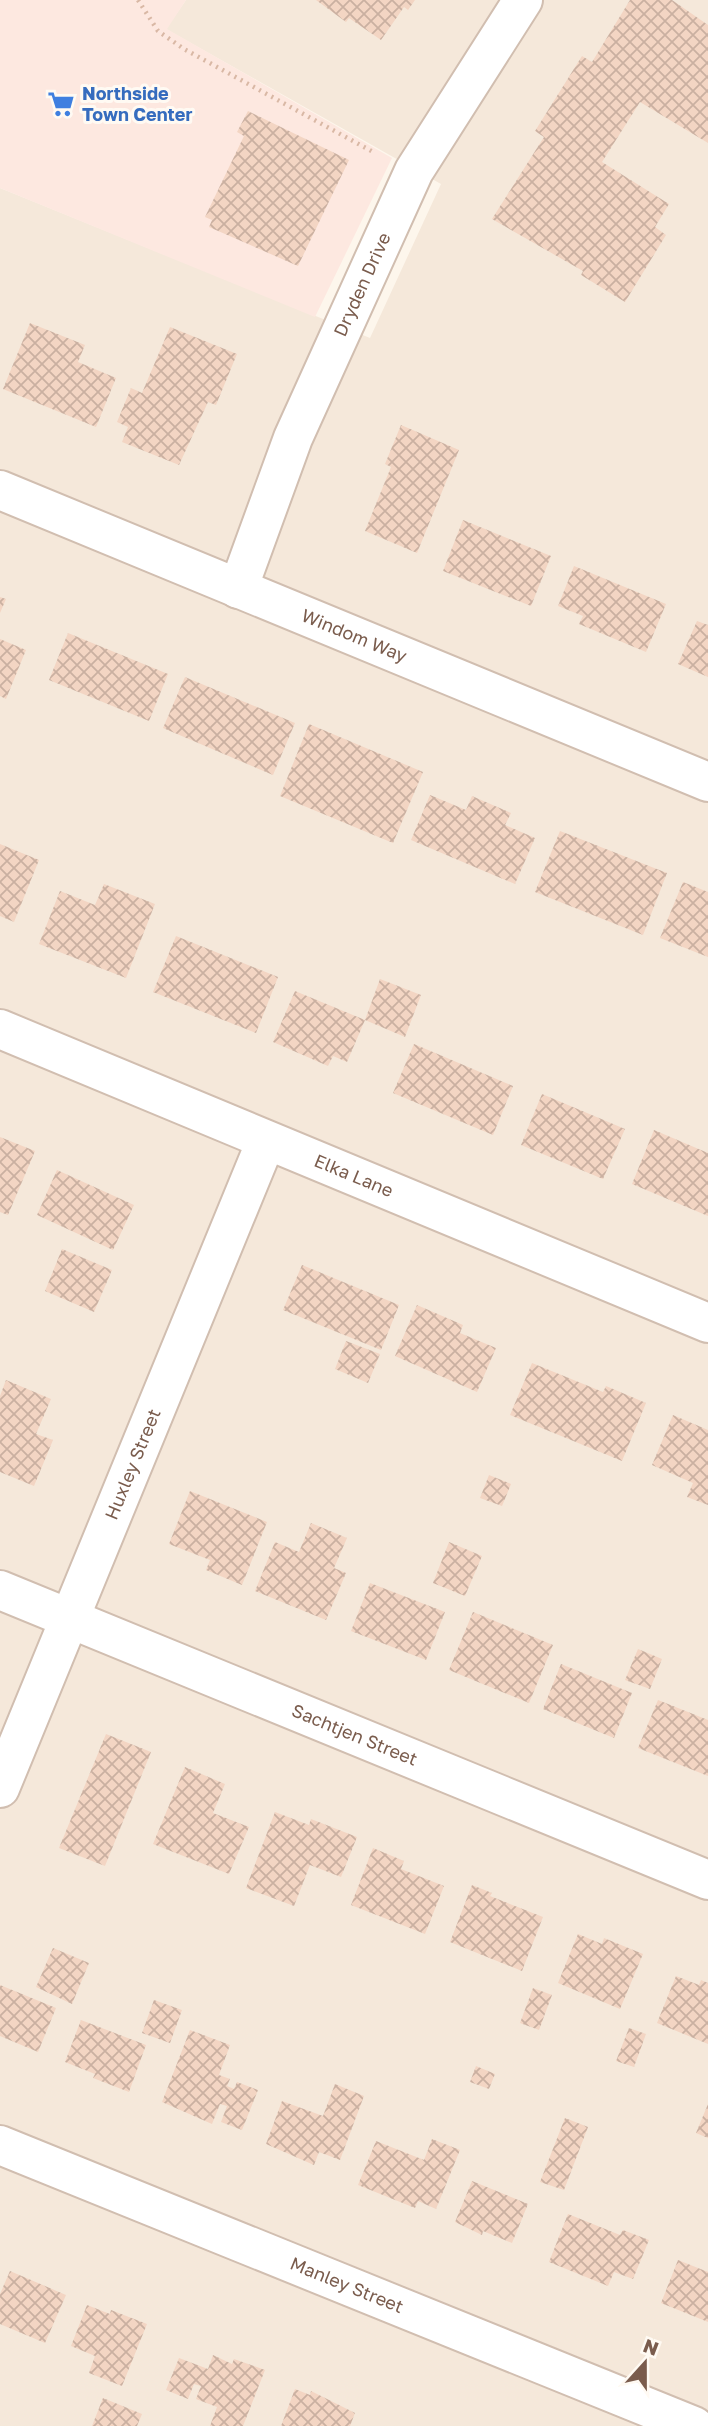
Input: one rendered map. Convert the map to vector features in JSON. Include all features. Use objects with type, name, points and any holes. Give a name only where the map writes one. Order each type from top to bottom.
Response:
[{"type":"street","name":"Dryden Drive","points":[[238,589],[293,438],[414,171],[523,0]]},
{"type":"street","name":"Windom Way","points":[[0,490],[708,782]]},
{"type":"street","name":"Elka Lane","points":[[0,1029],[708,1323]]},
{"type":"street","name":"Huxley Street","points":[[0,1787],[67,1618],[266,1141]]},
{"type":"street","name":"Sachtjen Street","points":[[0,1590],[708,1880]]},
{"type":"street","name":"Manley Street","points":[[0,2145],[694,2426]]},
{"type":"path","points":[[138,0],[158,31],[184,49],[376,153]]},
{"type":"shaded area","points":[[0,0],[186,0],[167,29],[392,158],[315,317],[0,188]]},
{"type":"shaded area","points":[[186,0],[708,0],[708,2426],[0,2426],[0,188],[370,338],[441,184],[166,29]]},
{"type":"building","points":[[316,0],[415,0],[408,10],[404,7],[381,40],[349,18],[346,22]]},
{"type":"building","points":[[630,0],[672,0],[708,25],[708,143],[640,102],[602,162],[669,204],[655,227],[666,235],[625,302],[581,275],[583,271],[492,219],[544,137],[535,131],[582,56],[592,62]]},
{"type":"building","points":[[248,111],[349,160],[298,266],[209,227],[212,220],[205,217],[244,136],[237,132]]},
{"type":"building","points":[[30,323],[85,345],[78,362],[116,378],[96,427],[3,389]]},
{"type":"building","points":[[170,327],[237,354],[216,405],[208,402],[179,465],[122,442],[128,427],[117,422],[131,388],[142,393]]},
{"type":"building","points":[[401,425],[459,450],[417,553],[365,531],[391,467],[385,464]]},
{"type":"building","points":[[463,520],[551,556],[531,606],[443,571]]},
{"type":"building","points":[[574,566],[666,604],[646,652],[579,624],[583,616],[558,606]]},
{"type":"building","points":[[0,597],[6,599],[0,613]]},
{"type":"building","points":[[697,621],[708,625],[708,677],[678,664]]},
{"type":"building","points":[[68,633],[168,674],[149,721],[49,680]]},
{"type":"building","points":[[0,639],[26,650],[6,699],[0,696]]},
{"type":"building","points":[[185,677],[295,723],[273,775],[163,728]]},
{"type":"building","points":[[309,724],[423,772],[393,843],[280,796]]},
{"type":"building","points":[[430,795],[466,810],[472,796],[511,813],[505,825],[535,838],[515,884],[411,840]]},
{"type":"building","points":[[560,831],[667,873],[643,935],[535,892]]},
{"type":"building","points":[[0,844],[39,860],[14,922],[0,916]]},
{"type":"building","points":[[683,882],[708,892],[708,957],[660,938]]},
{"type":"building","points":[[104,884],[155,904],[126,978],[39,944],[60,891],[95,905]]},
{"type":"building","points":[[176,936],[278,977],[256,1033],[153,992]]},
{"type":"building","points":[[380,979],[421,995],[405,1037],[365,1020]]},
{"type":"building","points":[[295,991],[365,1020],[347,1062],[333,1056],[328,1066],[273,1042]]},
{"type":"building","points":[[414,1044],[513,1086],[493,1135],[393,1093]]},
{"type":"building","points":[[542,1094],[625,1129],[603,1179],[521,1145]]},
{"type":"building","points":[[654,1130],[708,1153],[708,1216],[632,1184]]},
{"type":"building","points":[[0,1137],[35,1151],[8,1215],[0,1212]]},
{"type":"building","points":[[57,1170],[134,1205],[113,1250],[37,1215]]},
{"type":"building","points":[[62,1249],[112,1270],[94,1312],[45,1291]]},
{"type":"building","points":[[302,1265],[399,1305],[381,1350],[283,1310]]},
{"type":"building","points":[[417,1305],[463,1325],[460,1333],[496,1348],[477,1392],[395,1356]]},
{"type":"building","points":[[346,1341],[380,1354],[368,1383],[335,1369]]},
{"type":"building","points":[[532,1363],[603,1392],[606,1386],[646,1403],[622,1461],[510,1415]]},
{"type":"building","points":[[6,1380],[51,1399],[36,1434],[53,1440],[34,1486],[0,1472],[0,1396]]},
{"type":"building","points":[[673,1415],[708,1430],[708,1505],[687,1497],[693,1483],[652,1465]]},
{"type":"building","points":[[489,1475],[511,1484],[502,1506],[480,1498]]},
{"type":"building","points":[[190,1491],[267,1522],[242,1585],[206,1570],[210,1560],[169,1544]]},
{"type":"building","points":[[311,1523],[347,1538],[334,1568],[346,1573],[326,1620],[255,1591],[275,1542],[299,1552]]},
{"type":"building","points":[[449,1542],[482,1556],[465,1596],[433,1583]]},
{"type":"building","points":[[370,1583],[445,1612],[426,1660],[351,1631]]},
{"type":"building","points":[[473,1612],[553,1645],[529,1703],[449,1670]]},
{"type":"building","points":[[638,1649],[662,1659],[650,1689],[625,1680]]},
{"type":"building","points":[[561,1664],[632,1693],[614,1738],[543,1709]]},
{"type":"building","points":[[658,1700],[708,1720],[708,1776],[638,1748]]},
{"type":"building","points":[[106,1734],[151,1752],[105,1866],[59,1848]]},
{"type":"building","points":[[185,1767],[225,1784],[213,1813],[249,1827],[229,1874],[153,1844]]},
{"type":"building","points":[[275,1812],[309,1825],[311,1819],[357,1837],[341,1877],[310,1865],[294,1906],[246,1888]]},
{"type":"building","points":[[373,1848],[404,1861],[401,1869],[444,1886],[425,1934],[351,1905]]},
{"type":"building","points":[[472,1885],[492,1893],[490,1896],[543,1917],[522,1971],[450,1942]]},
{"type":"building","points":[[578,1934],[602,1944],[604,1938],[643,1954],[620,2009],[558,1983]]},
{"type":"building","points":[[53,1948],[89,1963],[72,2004],[36,1987]]},
{"type":"building","points":[[676,1976],[699,1985],[701,1980],[708,1983],[708,2044],[657,2023]]},
{"type":"building","points":[[0,1985],[56,2008],[38,2052],[0,2036]]},
{"type":"building","points":[[533,1988],[552,1995],[539,2030],[520,2023]]},
{"type":"building","points":[[154,2000],[182,2010],[170,2043],[142,2033]]},
{"type":"building","points":[[81,2020],[146,2045],[129,2092],[93,2078],[95,2074],[65,2062]]},
{"type":"building","points":[[629,2028],[646,2034],[634,2067],[616,2061]]},
{"type":"building","points":[[190,2030],[230,2045],[219,2075],[230,2079],[227,2086],[234,2089],[237,2082],[258,2090],[242,2130],[221,2122],[227,2106],[220,2104],[212,2124],[162,2102]]},
{"type":"building","points":[[476,2066],[495,2074],[489,2089],[470,2082]]},
{"type":"building","points":[[335,2084],[364,2096],[340,2160],[319,2152],[314,2165],[266,2144],[282,2101],[323,2116]]},
{"type":"building","points":[[708,2104],[708,2138],[696,2133]]},
{"type":"building","points":[[565,2118],[588,2127],[564,2190],[540,2182]]},
{"type":"building","points":[[432,2139],[460,2150],[436,2209],[418,2201],[415,2208],[358,2185],[376,2141],[424,2160]]},
{"type":"building","points":[[472,2181],[528,2204],[512,2243],[483,2231],[482,2235],[455,2222]]},
{"type":"building","points":[[568,2214],[620,2235],[623,2230],[649,2240],[633,2279],[614,2272],[608,2286],[549,2262]]},
{"type":"building","points":[[678,2260],[708,2272],[708,2322],[661,2303]]},
{"type":"building","points":[[10,2271],[66,2295],[45,2343],[0,2324],[0,2294]]},
{"type":"building","points":[[87,2305],[110,2314],[111,2310],[147,2324],[122,2386],[89,2373],[95,2356],[71,2346]]},
{"type":"building","points":[[213,2355],[232,2364],[234,2359],[265,2370],[243,2426],[210,2426],[217,2407],[196,2399],[201,2386],[194,2384],[188,2399],[166,2390],[179,2358],[208,2369]]},
{"type":"building","points":[[295,2389],[310,2395],[311,2391],[355,2413],[350,2426],[281,2426]]},
{"type":"building","points":[[103,2398],[142,2414],[137,2426],[92,2426]]},
{"type":"place","name":"Northside Town Center","points":[[61,104]]}]
